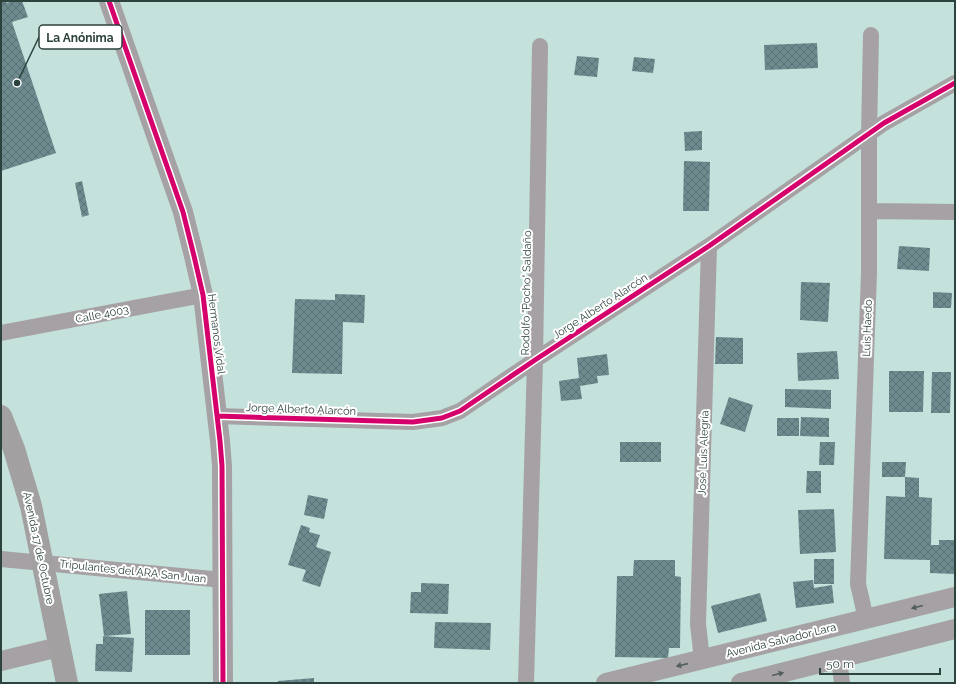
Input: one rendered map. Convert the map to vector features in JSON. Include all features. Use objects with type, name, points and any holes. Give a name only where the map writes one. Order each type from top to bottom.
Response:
[{"type":"main road","name":"Avenida 17 de Octubre","points":[[1,416],[24,480],[43,563],[67,683]]},
{"type":"street","name":"Hermanos Vidal","points":[[109,1],[182,212],[203,295],[222,466],[223,683]]},
{"type":"street","name":"Luis Haedo","points":[[866,619],[858,584],[870,211],[869,135],[871,35]]},
{"type":"street","name":"Rodolfo \"Pocho\" Saldaño","points":[[526,683],[535,360],[540,46]]},
{"type":"street","name":"Jorge Alberto Alarcón","points":[[217,416],[413,422],[442,418],[460,412],[535,360],[709,246],[884,123],[955,83]]},
{"type":"street","points":[[870,211],[955,212]]},
{"type":"street","name":"José Luis Alegría","points":[[702,660],[698,624],[709,246]]},
{"type":"street","name":"Calle 4003","points":[[1,333],[203,295]]},
{"type":"street","name":"Tripulantes del ARA San Juan","points":[[1,559],[223,580]]},
{"type":"street","points":[[741,683],[950,631],[948,599]]},
{"type":"street","name":"Avenida Salvador Lara","points":[[606,683],[948,599]]},
{"type":"street","points":[[1,661],[59,647]]},
{"type":"street","points":[[839,659],[842,683]]},
{"type":"building","points":[[1,1],[6,1],[7,3],[12,1],[22,1],[28,17],[12,22],[56,153],[1,171]]},
{"type":"building","points":[[817,43],[818,68],[765,70],[764,45]]},
{"type":"building","points":[[577,56],[599,58],[597,77],[574,75]]},
{"type":"building","points":[[634,57],[655,59],[653,73],[632,71]]},
{"type":"building","points":[[702,131],[702,150],[685,151],[684,132]]},
{"type":"building","points":[[684,161],[710,162],[709,211],[683,211]]},
{"type":"building","points":[[82,181],[89,215],[82,217],[75,183]]},
{"type":"building","points":[[899,246],[930,248],[929,271],[897,269]]},
{"type":"building","points":[[801,282],[830,283],[828,322],[800,320]]},
{"type":"building","points":[[933,292],[952,293],[951,308],[933,308]]},
{"type":"building","points":[[335,294],[365,295],[364,323],[343,322],[342,374],[292,373],[295,299],[335,300]]},
{"type":"building","points":[[716,337],[743,338],[743,364],[715,364]]},
{"type":"building","points":[[837,351],[839,379],[798,381],[797,353]]},
{"type":"building","points":[[607,354],[609,375],[597,376],[598,383],[580,386],[582,399],[561,401],[559,381],[579,378],[577,358]]},
{"type":"building","points":[[889,371],[924,371],[923,412],[889,412]]},
{"type":"building","points":[[932,372],[951,372],[950,413],[931,413]]},
{"type":"building","points":[[785,389],[831,390],[831,409],[785,407]]},
{"type":"building","points":[[729,397],[753,405],[745,432],[720,424]]},
{"type":"building","points":[[801,417],[829,418],[829,437],[800,436]]},
{"type":"building","points":[[777,418],[799,418],[799,436],[777,436]]},
{"type":"building","points":[[620,442],[661,442],[661,462],[620,462]]},
{"type":"building","points":[[820,442],[835,442],[834,465],[819,465]]},
{"type":"building","points":[[882,462],[906,462],[905,477],[882,477]]},
{"type":"building","points":[[807,471],[821,471],[821,493],[806,493]]},
{"type":"building","points":[[905,477],[919,478],[919,497],[932,498],[931,545],[939,545],[939,540],[955,540],[955,574],[930,573],[930,560],[884,559],[886,496],[905,497]]},
{"type":"building","points":[[308,495],[328,499],[324,519],[304,515]]},
{"type":"building","points":[[834,509],[836,552],[800,554],[798,510]]},
{"type":"building","points":[[301,525],[310,528],[309,532],[320,535],[316,547],[331,552],[320,587],[302,581],[306,570],[288,565]]},
{"type":"building","points":[[814,559],[834,559],[834,584],[814,584]]},
{"type":"building","points":[[634,560],[675,560],[675,576],[681,577],[680,648],[669,648],[668,658],[615,657],[617,576],[633,576]]},
{"type":"building","points":[[813,580],[814,588],[832,585],[834,603],[796,608],[793,582]]},
{"type":"building","points":[[421,583],[449,584],[448,614],[410,613],[411,592],[421,592]]},
{"type":"building","points":[[127,591],[131,634],[104,636],[99,594]]},
{"type":"building","points":[[760,593],[767,621],[718,633],[711,606]]},
{"type":"building","points":[[145,610],[190,610],[190,655],[145,655]]},
{"type":"building","points":[[435,622],[491,623],[490,650],[434,648]]},
{"type":"building","points":[[103,636],[134,638],[132,672],[95,671],[96,644],[103,644]]},
{"type":"building","points":[[314,678],[314,683],[278,683],[278,681]]},
{"type":"cycle path","points":[[109,1],[183,212],[203,295],[222,466],[223,683]]},
{"type":"cycle path","points":[[217,416],[413,422],[442,418],[460,411],[709,246],[884,123],[955,83]]},
{"type":"place","name":"La Anónima","points":[[17,83]]}]
